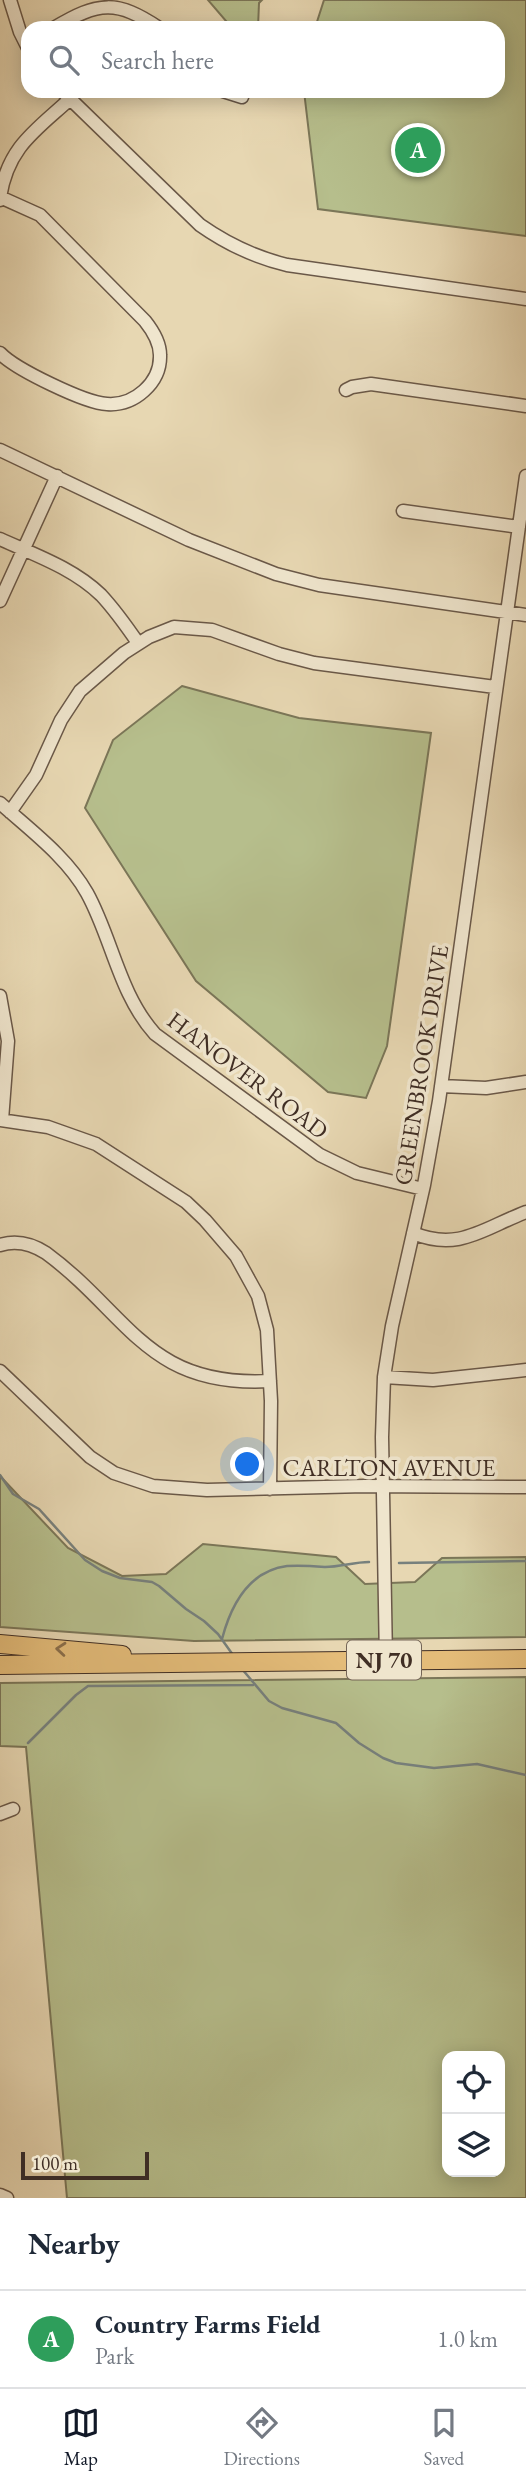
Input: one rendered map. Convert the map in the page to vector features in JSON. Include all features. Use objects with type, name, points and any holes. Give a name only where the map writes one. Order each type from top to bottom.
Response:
[{"type":"highway","name":"NJ 70","points":[[0,1644],[233,1662]]},
{"type":"highway","name":"NJ 70","points":[[0,1665],[526,1659]]},
{"type":"street","points":[[10,0],[21,30]]},
{"type":"street","points":[[67,21],[89,9],[117,2],[136,8],[151,21]]},
{"type":"street","points":[[0,353],[41,379],[108,405],[129,401],[145,390],[156,375],[160,356],[156,338],[145,321],[57,231],[31,209],[0,199],[5,172],[15,153],[63,98]]},
{"type":"street","points":[[69,98],[200,225],[220,239],[253,255],[299,267],[526,299]]},
{"type":"street","points":[[345,390],[371,384],[526,406]]},
{"type":"street","points":[[0,450],[189,540],[276,574],[319,585],[526,615]]},
{"type":"street","points":[[0,601],[57,476]]},
{"type":"street","name":"GREENBROOK DRIVE","points":[[386,1660],[384,1377],[392,1326],[423,1189],[441,1086],[526,476]]},
{"type":"street","points":[[403,511],[519,527]]},
{"type":"street","points":[[0,539],[63,568],[100,594],[138,643]]},
{"type":"street","points":[[10,812],[36,775],[73,699],[138,643],[174,627],[212,630],[268,651],[314,663],[495,687]]},
{"type":"street","name":"HANOVER ROAD","points":[[0,803],[68,867],[85,890],[131,999],[146,1024],[166,1044],[326,1158],[368,1177],[423,1189]]},
{"type":"street","points":[[0,996],[8,1041],[1,1120],[48,1127],[96,1144],[175,1195],[205,1220],[236,1256],[258,1296],[267,1330],[270,1489]]},
{"type":"street","points":[[441,1086],[499,1088],[526,1082]]},
{"type":"street","points":[[413,1233],[434,1240],[452,1241],[526,1212]]},
{"type":"street","points":[[0,1245],[26,1244],[46,1253],[149,1350],[171,1363],[193,1373],[226,1380],[270,1381]]},
{"type":"street","points":[[384,1377],[433,1380],[526,1370]]},
{"type":"street","name":"CARLTON AVENUE","points":[[0,1371],[90,1457],[127,1479],[153,1486],[180,1489],[526,1487]]},
{"type":"street","points":[[0,1814],[13,1809]]},
{"type":"street","points":[[0,2195],[7,2198]]},
{"type":"green space","points":[[208,0],[262,0],[259,3],[258,21],[226,21]]},
{"type":"green space","points":[[324,0],[526,0],[526,236],[318,209],[305,98],[505,98],[505,21],[317,21]]},
{"type":"green space","points":[[182,686],[299,718],[431,733],[387,1046],[366,1098],[328,1092],[196,981],[85,808],[113,740]]},
{"type":"green space","points":[[0,1476],[68,1548],[122,1576],[166,1574],[203,1544],[336,1557],[365,1584],[415,1582],[442,1558],[526,1557],[526,1637],[194,1641],[0,1627]]},
{"type":"green space","points":[[526,1677],[526,2198],[67,2198],[26,1747],[0,1746],[0,1683]]},
{"type":"waterway","points":[[0,1475],[13,1494],[39,1509],[85,1560],[120,1578],[152,1582],[159,1586],[218,1634],[233,1655]]},
{"type":"waterway","points":[[399,1563],[526,1561]]},
{"type":"waterway","points":[[222,1639],[230,1614],[243,1592],[252,1582],[273,1569],[287,1566],[331,1567],[369,1562]]},
{"type":"waterway","points":[[242,1669],[269,1701],[282,1708],[336,1723],[359,1743],[396,1763],[434,1768],[477,1764],[526,1775]]},
{"type":"waterway","points":[[28,1743],[88,1686],[253,1685]]},
{"type":"place","name":"Country Farms Field","points":[[418,150]]}]
